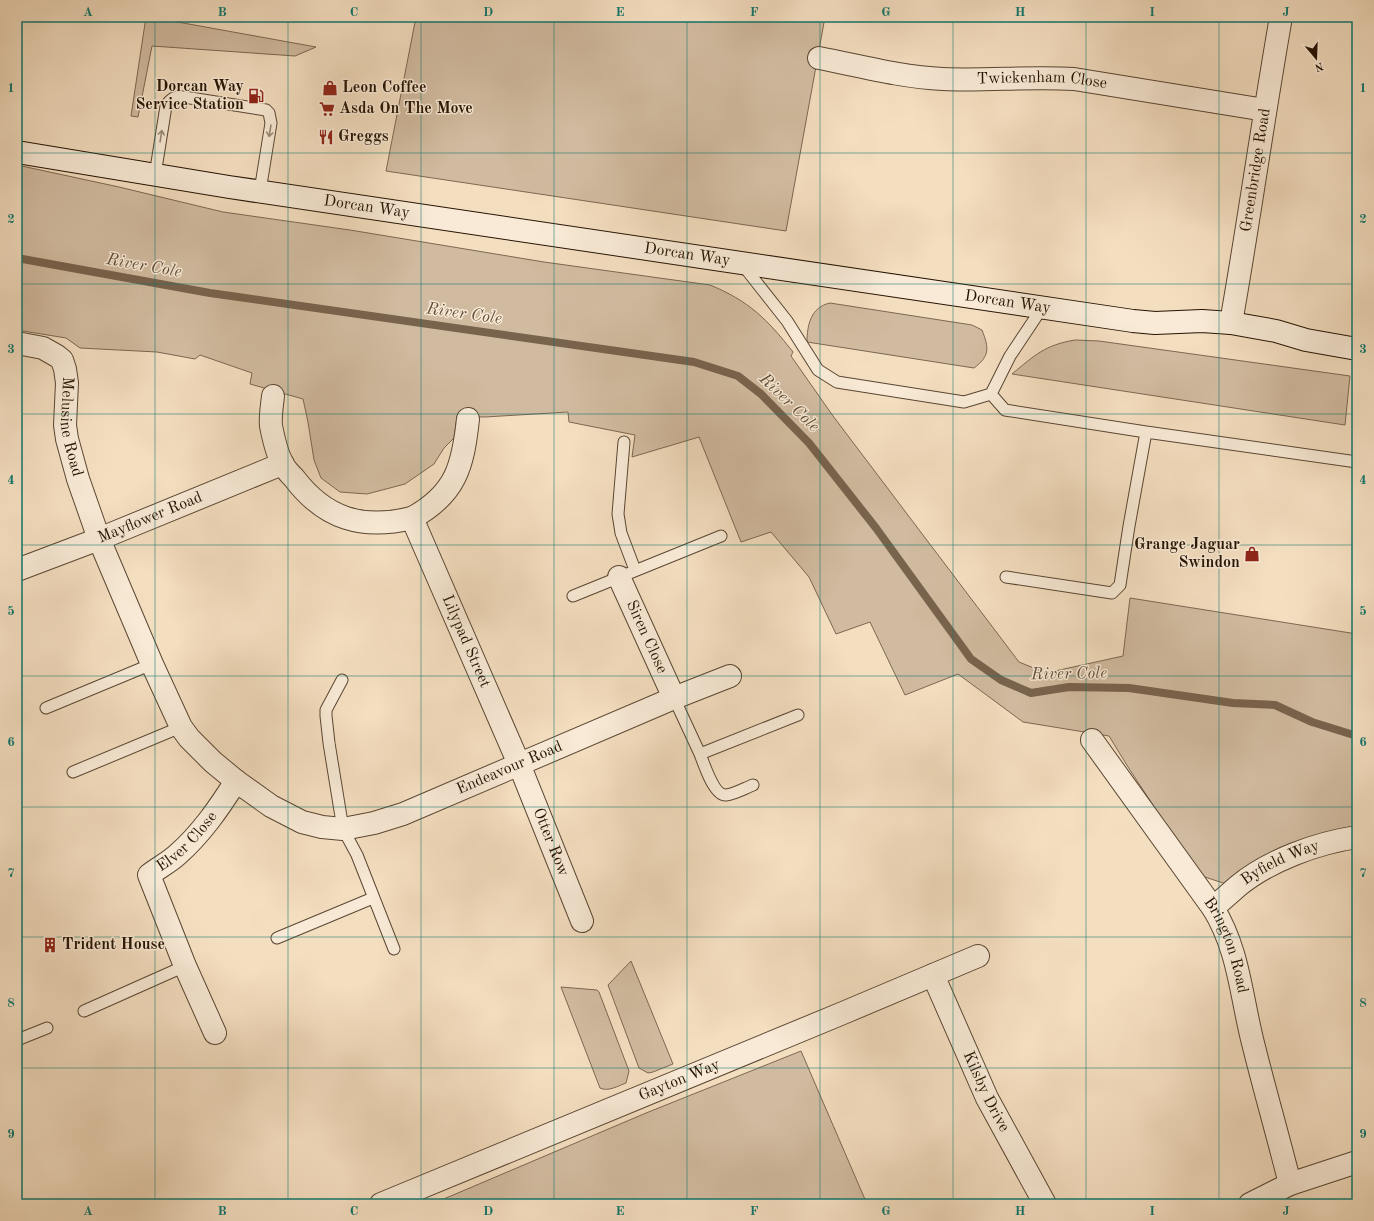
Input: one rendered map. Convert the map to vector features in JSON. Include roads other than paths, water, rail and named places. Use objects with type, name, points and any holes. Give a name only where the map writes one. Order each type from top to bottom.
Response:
[{"type":"street","name":"Greenbridge Road","points":[[1231,322],[1281,17]]},
{"type":"street","name":"Twickenham Close","points":[[819,58],[916,76],[943,79],[1074,79],[1265,110]]},
{"type":"street","name":"Dorcan Way","points":[[17,152],[155,175],[742,264],[1133,321],[1155,323],[1202,321],[1231,322],[1276,331],[1306,340],[1357,349]]},
{"type":"street","name":"Melusine Road","points":[[17,343],[42,348],[62,360],[67,383],[65,425],[67,439],[71,456],[99,539]]},
{"type":"street","points":[[273,396],[271,426],[282,464],[314,501],[336,514],[355,520],[381,523],[395,522],[412,518],[427,510],[438,501],[456,475],[463,453],[468,419]]},
{"type":"street","name":"Mayflower Road","points":[[17,570],[99,539],[282,464]]},
{"type":"street","name":"Lilypad Street","points":[[412,518],[519,764]]},
{"type":"street","name":"Endeavour Road","points":[[99,539],[152,664],[181,727],[196,746],[236,781],[271,806],[302,822],[322,827],[343,829],[374,823],[403,814],[674,698],[730,676]]},
{"type":"street","name":"Siren Close","points":[[627,574],[674,698]]},
{"type":"street","name":"Brington Road","points":[[1092,740],[1222,922],[1229,938],[1252,1039],[1290,1184]]},
{"type":"street","name":"Otter Row","points":[[519,764],[582,921]]},
{"type":"street","name":"Elver Close","points":[[214,1033],[149,874],[175,857],[194,839],[217,811],[236,781]]},
{"type":"street","name":"Byfield Way","points":[[1213,908],[1238,886],[1273,864],[1322,844],[1357,838]]},
{"type":"street","name":"Gayton Way","points":[[381,1204],[978,956]]},
{"type":"street","name":"Kilsby Drive","points":[[933,975],[987,1098],[1045,1204]]},
{"type":"street","points":[[1250,1204],[1290,1184],[1357,1162]]},
{"type":"lane","points":[[155,175],[166,106],[170,100],[177,96],[184,97],[266,110],[269,113],[271,123],[260,191]]},
{"type":"lane","points":[[742,264],[787,322],[818,370],[837,382],[964,402],[991,394],[1010,356],[1042,308]]},
{"type":"lane","points":[[991,394],[1005,410],[1357,462]]},
{"type":"lane","points":[[1006,577],[1112,593],[1120,586],[1146,432]]},
{"type":"lane","points":[[624,442],[618,514],[627,574]]},
{"type":"lane","points":[[573,596],[721,536]]},
{"type":"lane","points":[[46,708],[152,664]]},
{"type":"lane","points":[[342,680],[326,710],[326,716],[343,829],[357,855],[394,949]]},
{"type":"lane","points":[[674,698],[715,788],[719,793],[724,795],[732,794],[753,784]]},
{"type":"lane","points":[[700,754],[798,715]]},
{"type":"lane","points":[[73,772],[181,727]]},
{"type":"lane","points":[[277,938],[373,898]]},
{"type":"lane","points":[[84,1010],[186,966]]},
{"type":"lane","points":[[17,1040],[47,1028]]},
{"type":"waterway","name":"River Cole","points":[[17,258],[210,293],[694,362],[738,376],[761,394],[809,443],[876,528],[971,659],[1001,680],[1031,693],[1069,687],[1129,688],[1233,703],[1275,705],[1312,722],[1357,736]]},
{"type":"place","name":"Leon Coffee","points":[[330,88]]},
{"type":"place","name":"Dorcan Way Service Station","points":[[256,96]]},
{"type":"place","name":"Asda On The Move","points":[[327,109]]},
{"type":"place","name":"Greggs","points":[[326,137]]},
{"type":"place","name":"Grange Jaguar Swindon","points":[[1252,554]]},
{"type":"place","name":"Trident House","points":[[50,945]]}]
